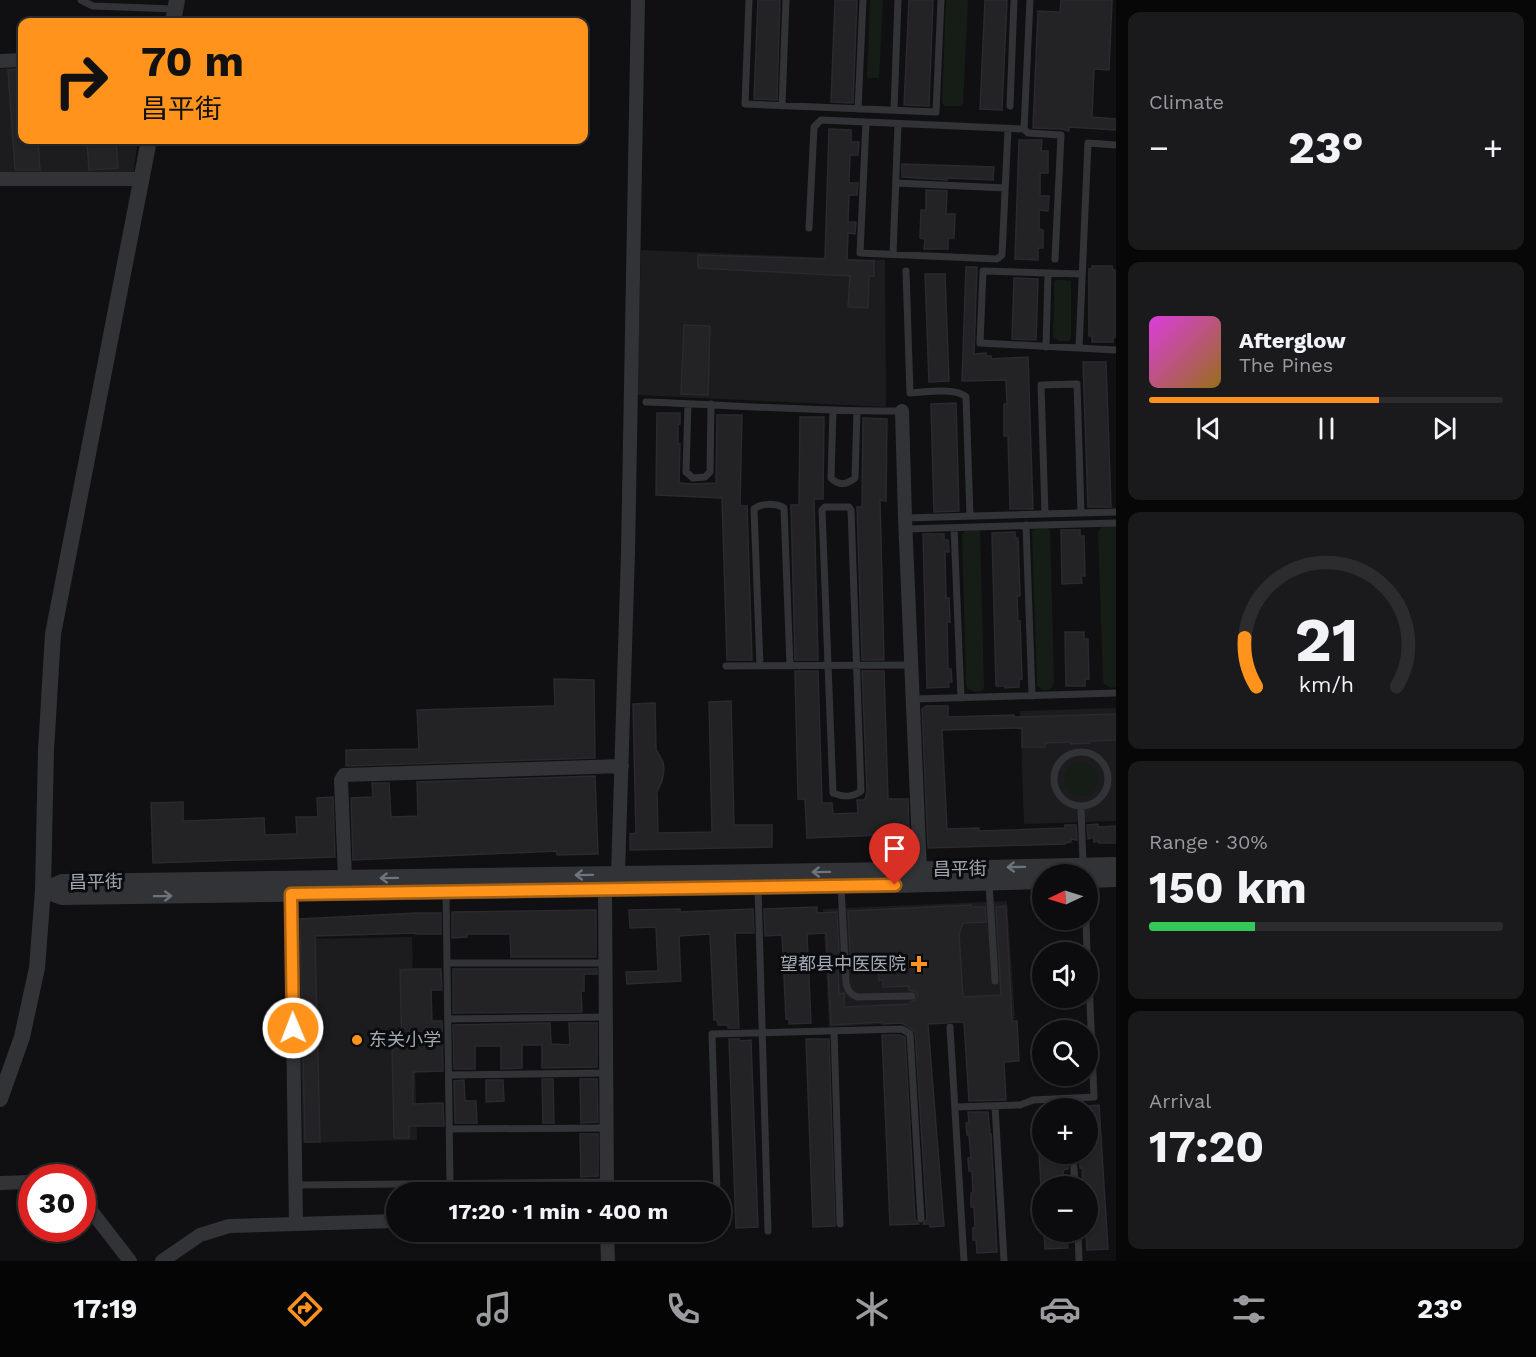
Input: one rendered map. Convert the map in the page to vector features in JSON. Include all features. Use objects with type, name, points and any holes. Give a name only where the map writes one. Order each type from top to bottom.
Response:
[{"type":"street","points":[[618,874],[628,540],[638,0]]},
{"type":"street","points":[[0,61],[18,60]]},
{"type":"street","points":[[0,1099],[22,1037],[37,968],[43,890],[46,750],[53,634],[149,144]]},
{"type":"street","points":[[0,179],[142,178]]},
{"type":"street","points":[[902,411],[920,870]]},
{"type":"street","points":[[345,878],[341,780],[344,775],[622,766]]},
{"type":"street","name":"昌平街","points":[[1098,870],[1116,865]]},
{"type":"street","name":"昌平街","points":[[43,890],[62,882],[920,870],[1032,872]]},
{"type":"street","name":"昌平街","points":[[1098,876],[1116,879]]},
{"type":"street","name":"昌平街","points":[[43,890],[62,897],[1032,881]]},
{"type":"street","points":[[605,889],[607,1182]]},
{"type":"street","points":[[291,894],[296,1224]]},
{"type":"street","points":[[0,1183],[18,1182]]},
{"type":"street","points":[[96,1217],[130,1261]]},
{"type":"street","points":[[162,1261],[200,1235],[229,1226],[386,1221]]},
{"type":"street","points":[[607,1242],[608,1261]]},
{"type":"lane","points":[[81,0],[93,6],[175,10]]},
{"type":"lane","points":[[749,0],[745,104],[936,112],[940,0]]},
{"type":"lane","points":[[782,106],[786,0]]},
{"type":"lane","points":[[858,109],[863,0]]},
{"type":"lane","points":[[894,110],[898,0]]},
{"type":"lane","points":[[1010,106],[1014,0]]},
{"type":"lane","points":[[1024,129],[1030,0]]},
{"type":"lane","points":[[809,228],[814,127],[821,120],[1024,129],[1028,133],[1061,135],[1055,259]]},
{"type":"lane","points":[[866,122],[860,253],[997,259],[1002,255],[1008,129]]},
{"type":"lane","points":[[892,254],[898,124]]},
{"type":"lane","points":[[1079,348],[1088,143],[1116,145]]},
{"type":"lane","points":[[896,183],[1005,188]]},
{"type":"lane","points":[[906,271],[910,393],[951,391],[961,392],[966,397],[970,516]]},
{"type":"lane","points":[[1082,274],[983,271],[980,343],[1116,350]]},
{"type":"lane","points":[[1046,346],[1048,273]]},
{"type":"lane","points":[[1045,514],[1041,385],[1077,384],[1081,513]]},
{"type":"lane","points":[[646,402],[793,410],[902,411]]},
{"type":"lane","points":[[688,404],[686,472],[693,478],[705,477],[710,472],[711,405]]},
{"type":"lane","points":[[833,410],[831,478],[836,483],[843,484],[855,478],[857,411]]},
{"type":"lane","points":[[760,666],[754,509],[762,505],[779,505],[784,508],[790,666]]},
{"type":"lane","points":[[825,507],[849,507],[851,510],[856,665],[861,791],[852,796],[841,796],[833,793],[822,510],[825,507]]},
{"type":"lane","points":[[905,524],[970,516],[1116,512]]},
{"type":"lane","points":[[905,524],[954,528],[1116,523]]},
{"type":"lane","points":[[1026,525],[1032,696]]},
{"type":"lane","points":[[954,528],[961,698]]},
{"type":"lane","points":[[726,666],[911,665]]},
{"type":"lane","points":[[913,699],[1116,693]]},
{"type":"lane","points":[[1079,752],[1099,759],[1104,765],[1108,778],[1101,798],[1088,806],[1081,807],[1063,800],[1054,782],[1056,768],[1060,762],[1079,752]]},
{"type":"lane","points":[[1081,807],[1084,864]]},
{"type":"lane","points":[[989,883],[995,981]]},
{"type":"lane","points":[[841,886],[848,991],[857,997],[912,996]]},
{"type":"lane","points":[[758,887],[768,1231]]},
{"type":"lane","points":[[446,891],[450,1182]]},
{"type":"lane","points":[[447,963],[605,963]]},
{"type":"lane","points":[[1070,1098],[1094,1097],[1090,1008]]},
{"type":"lane","points":[[448,1019],[606,1017]]},
{"type":"lane","points":[[950,1027],[964,1261]]},
{"type":"lane","points":[[717,1182],[712,1035],[902,1029],[910,1034],[921,1219]]},
{"type":"lane","points":[[834,1031],[840,1224]]},
{"type":"lane","points":[[449,1075],[606,1073]]},
{"type":"lane","points":[[955,1107],[1020,1105],[1032,1100]]},
{"type":"lane","points":[[994,1106],[1004,1261]]},
{"type":"lane","points":[[450,1129],[606,1128]]},
{"type":"lane","points":[[296,1185],[386,1184]]},
{"type":"lane","points":[[1079,1242],[1080,1261]]},
{"type":"shaded area","points":[[870,0],[883,0],[879,78],[867,78]]},
{"type":"shaded area","points":[[946,0],[968,0],[963,103],[960,106],[945,106],[942,103]]},
{"type":"shaded area","points":[[18,67],[18,144],[137,144],[133,175],[0,175],[0,69]]},
{"type":"shaded area","points":[[641,250],[885,260],[886,407],[637,395]]},
{"type":"shaded area","points":[[1056,280],[1071,281],[1071,337],[1069,341],[1053,338],[1054,282]]},
{"type":"shaded area","points":[[1102,527],[1116,527],[1116,687],[1112,688],[1104,684],[1103,679],[1098,532]]},
{"type":"shaded area","points":[[1047,528],[1050,530],[1054,681],[1052,687],[1043,690],[1037,686],[1032,533],[1033,530]]},
{"type":"shaded area","points":[[980,529],[984,688],[975,692],[968,689],[966,684],[962,535],[965,530]]},
{"type":"shaded area","points":[[1116,708],[1116,821],[1024,824],[1020,711]]},
{"type":"shaded area","points":[[1081,762],[1093,767],[1098,779],[1093,791],[1081,796],[1069,791],[1064,779],[1069,767]]},
{"type":"shaded area","name":"望都县中医医院","points":[[1007,901],[1015,1019],[829,1027],[823,909]]},
{"type":"shaded area","name":"东关小学","points":[[412,937],[417,1140],[303,1143],[298,939]]},
{"type":"building","points":[[758,0],[780,0],[777,100],[754,99]]},
{"type":"building","points":[[835,0],[857,0],[853,103],[831,102]]},
{"type":"building","points":[[909,0],[933,0],[929,106],[904,105]]},
{"type":"building","points":[[985,0],[1007,0],[1002,110],[980,109]]},
{"type":"building","points":[[1061,0],[1112,0],[1109,70],[1094,69],[1092,117],[1116,119],[1116,130],[1069,127],[1069,131],[1033,128],[1038,11],[1060,12]]},
{"type":"building","points":[[18,69],[18,144],[38,144],[40,170],[15,170],[8,70]]},
{"type":"building","points":[[829,129],[851,130],[851,142],[859,142],[858,155],[850,155],[849,183],[858,183],[857,195],[849,195],[848,222],[856,222],[855,234],[848,233],[847,260],[874,261],[874,276],[869,276],[868,308],[848,307],[850,276],[698,268],[698,255],[825,259]]},
{"type":"building","points":[[1019,140],[1042,140],[1041,151],[1048,151],[1048,173],[1040,173],[1040,196],[1049,196],[1048,211],[1039,210],[1039,229],[1043,230],[1043,248],[1038,248],[1038,260],[1015,259]]},
{"type":"building","points":[[87,144],[116,144],[118,168],[89,170]]},
{"type":"building","points":[[902,164],[994,167],[993,180],[902,177]]},
{"type":"building","points":[[926,190],[947,191],[946,214],[955,214],[954,238],[948,238],[948,249],[924,249],[925,239],[920,238],[921,210],[926,210]]},
{"type":"building","points":[[1092,266],[1112,266],[1115,270],[1115,337],[1113,337],[1113,342],[1092,342],[1092,336],[1089,336],[1089,269],[1092,269]]},
{"type":"building","points":[[966,267],[977,267],[974,354],[986,353],[986,356],[991,356],[991,359],[1028,357],[1033,509],[1010,509],[1008,436],[1004,436],[1004,404],[1007,404],[1006,380],[962,381]]},
{"type":"building","points":[[925,274],[945,274],[949,381],[929,382]]},
{"type":"building","points":[[1014,278],[1038,279],[1036,340],[1012,339]]},
{"type":"building","points":[[684,325],[710,326],[708,395],[681,394]]},
{"type":"building","points":[[1083,362],[1106,362],[1111,507],[1088,507]]},
{"type":"building","points":[[956,403],[959,511],[934,512],[931,404]]},
{"type":"building","points":[[657,413],[680,413],[680,424],[678,424],[679,483],[693,484],[716,483],[717,415],[742,415],[740,506],[747,506],[752,660],[727,660],[722,498],[656,495]]},
{"type":"building","points":[[800,417],[824,417],[823,499],[814,499],[818,660],[795,660],[791,505],[799,505]]},
{"type":"building","points":[[863,418],[887,419],[886,501],[880,500],[884,660],[862,660],[857,507],[862,507]]},
{"type":"building","points":[[1061,530],[1080,530],[1080,536],[1084,536],[1085,576],[1081,576],[1082,583],[1062,584]]},
{"type":"building","points":[[1015,532],[1015,538],[1018,538],[1020,596],[1017,596],[1022,679],[1019,680],[1019,687],[1005,688],[1005,686],[996,686],[992,533]]},
{"type":"building","points":[[923,534],[944,534],[944,540],[948,540],[949,552],[945,552],[946,598],[949,598],[950,622],[947,622],[948,669],[951,669],[952,682],[948,682],[949,687],[927,688]]},
{"type":"building","points":[[1065,632],[1084,632],[1084,639],[1088,639],[1089,679],[1085,679],[1085,686],[1066,686]]},
{"type":"building","points":[[795,671],[818,671],[822,803],[832,803],[833,814],[858,813],[857,800],[865,800],[867,791],[862,671],[884,671],[888,799],[908,799],[909,834],[807,838],[805,799],[798,799]]},
{"type":"building","points":[[554,679],[594,680],[595,758],[346,766],[346,750],[419,749],[417,710],[555,706]]},
{"type":"building","points":[[731,701],[734,825],[772,825],[772,847],[630,850],[630,834],[636,833],[633,704],[655,703],[656,749],[663,762],[664,770],[657,792],[658,833],[712,832],[709,702]]},
{"type":"building","points":[[926,706],[948,706],[948,717],[1116,714],[1116,740],[1090,741],[1090,743],[1045,743],[1045,747],[1022,747],[1022,728],[942,730],[947,829],[979,828],[979,831],[1065,828],[1065,825],[1076,825],[1077,840],[1071,839],[1071,842],[1065,844],[928,848],[922,709]]},
{"type":"building","points":[[595,776],[598,854],[557,855],[557,851],[353,860],[351,798],[373,797],[372,783],[389,783],[391,817],[418,816],[417,782]]},
{"type":"building","points":[[333,797],[335,857],[153,863],[151,803],[183,802],[183,821],[264,818],[265,835],[297,834],[296,817],[318,817],[317,798]]},
{"type":"building","points":[[1098,824],[1098,827],[1116,826],[1116,843],[1094,842],[1094,837],[1088,839],[1087,825]]},
{"type":"building","points":[[971,905],[971,907],[985,907],[986,922],[963,923],[959,934],[963,997],[1001,995],[996,907],[1006,906],[1012,1021],[1017,1021],[1019,1061],[1004,1062],[1006,1100],[969,1101],[964,1022],[928,1024],[944,1226],[930,1227],[930,1224],[923,1224],[927,1219],[915,1032],[902,1023],[831,1025],[826,933],[807,934],[811,1023],[789,1024],[789,1019],[786,1019],[782,935],[765,936],[764,909],[817,907],[817,913],[837,912],[839,994],[844,993],[844,1007],[910,1004],[918,996],[915,991],[909,990],[909,986],[883,987],[883,980],[879,980],[878,968],[851,969],[848,911]]},
{"type":"building","points":[[680,909],[680,912],[753,909],[754,933],[735,933],[739,1028],[718,1025],[717,1020],[714,1020],[710,934],[679,936],[681,981],[627,984],[626,972],[658,971],[656,927],[630,928],[629,910]]},
{"type":"building","points":[[596,910],[596,957],[511,957],[510,934],[467,934],[467,937],[452,938],[452,912]]},
{"type":"building","points":[[441,913],[441,934],[315,936],[320,1142],[305,1142],[300,919]]},
{"type":"building","points":[[441,969],[442,990],[431,990],[432,1021],[442,1021],[443,1071],[413,1072],[413,1104],[443,1103],[444,1126],[409,1126],[409,1138],[394,1138],[392,1048],[402,1048],[400,970]]},
{"type":"building","points":[[453,969],[597,969],[597,974],[584,974],[584,991],[581,991],[582,1012],[453,1013]]},
{"type":"building","points":[[550,1023],[551,1044],[570,1045],[569,1023],[597,1023],[597,1067],[542,1068],[542,1045],[522,1045],[522,1068],[501,1069],[501,1046],[475,1046],[475,1069],[454,1069],[453,1025]]},
{"type":"building","points":[[882,1035],[905,1037],[915,1219],[919,1224],[890,1225]]},
{"type":"building","points":[[729,1039],[751,1040],[758,1227],[736,1228]]},
{"type":"building","points":[[806,1039],[829,1039],[835,1226],[813,1227]]},
{"type":"building","points":[[542,1079],[553,1079],[554,1123],[543,1123]]},
{"type":"building","points":[[580,1079],[597,1079],[598,1122],[581,1123]]},
{"type":"building","points":[[464,1080],[465,1101],[476,1101],[477,1123],[455,1123],[454,1081]]},
{"type":"building","points":[[486,1080],[503,1080],[504,1101],[486,1102]]},
{"type":"building","points":[[1098,1105],[1108,1249],[1087,1250],[1087,1242],[1098,1242],[1098,1176],[1082,1176],[1080,1164],[1098,1164]]},
{"type":"building","points":[[968,1112],[988,1112],[997,1252],[977,1253],[976,1240],[973,1240],[973,1228],[975,1228],[974,1207],[971,1207],[972,1171],[969,1171],[968,1158],[971,1158],[966,1123],[969,1123]]},
{"type":"building","points":[[580,1134],[598,1134],[598,1176],[581,1177]]},
{"type":"building","points":[[1040,1164],[1068,1164],[1068,1169],[1063,1170],[1063,1176],[1040,1176]]},
{"type":"building","points":[[1045,1242],[1067,1242],[1068,1248],[1045,1249]]},
{"type":"place","name":"望都县中医医院","points":[[919,964]]},
{"type":"place","name":"东关小学","points":[[357,1040]]},
{"type":"route","points":[[293,1028],[291,894],[895,885]]}]
